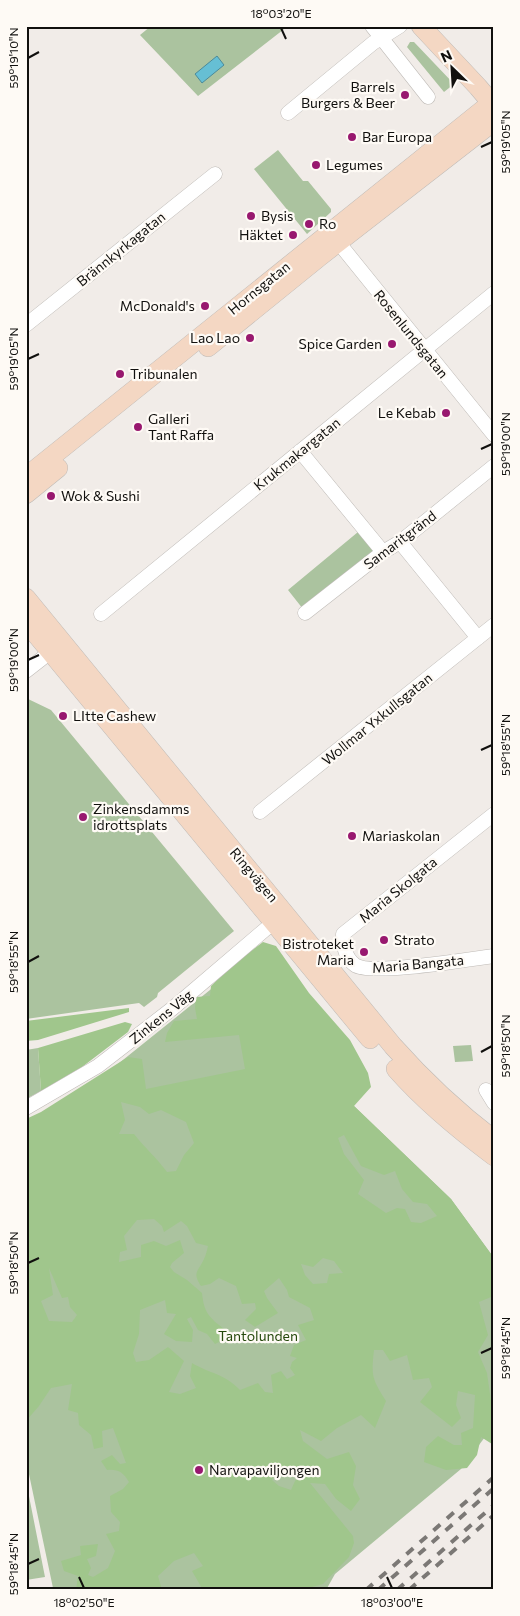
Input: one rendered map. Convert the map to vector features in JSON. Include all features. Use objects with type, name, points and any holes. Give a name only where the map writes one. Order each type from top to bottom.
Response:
[{"type":"street","points":[[372,26],[428,97]]},
{"type":"street","points":[[288,113],[381,38],[400,26]]},
{"type":"street","points":[[421,26],[493,107]]},
{"type":"street","name":"Hornsgatan","points":[[26,494],[493,107]]},
{"type":"street","name":"Brännkyrkagatan","points":[[26,324],[215,174]]},
{"type":"street","name":"Hornsgatan","points":[[26,477],[334,237]]},
{"type":"street","name":"Rosenlundsgatan","points":[[334,237],[494,435]]},
{"type":"street","name":"Krukmakargatan","points":[[101,614],[494,293]]},
{"type":"street","points":[[300,451],[383,552]]},
{"type":"street","name":"Samaritgränd","points":[[305,613],[383,552],[400,542],[494,466]]},
{"type":"street","points":[[400,542],[478,638]]},
{"type":"street","name":"Ringvägen","points":[[26,598],[57,647],[386,1047],[415,1090],[453,1125],[494,1156]]},
{"type":"street","name":"Ringvägen","points":[[26,622],[57,647]]},
{"type":"street","name":"Wollmar Yxkullsgatan","points":[[260,812],[494,625]]},
{"type":"street","points":[[26,671],[57,647]]},
{"type":"street","name":"Maria Skolgata","points":[[348,956],[343,942],[343,934],[494,814]]},
{"type":"street","name":"Zinkens Väg","points":[[26,1108],[98,1066],[173,1008],[280,918]]},
{"type":"street","name":"Maria Bangata","points":[[348,956],[354,964],[362,968],[373,969],[494,956]]},
{"type":"street","name":"Ringvägen","points":[[386,1047],[459,1113],[494,1140]]},
{"type":"street","points":[[486,1090],[494,1103]]},
{"type":"green space","points":[[151,26],[288,26],[198,96],[140,35]]},
{"type":"green space","points":[[410,42],[414,42],[454,84],[444,92],[407,47]]},
{"type":"green space","points":[[278,150],[303,181],[308,181],[331,209],[331,212],[307,234],[254,169]]},
{"type":"green space","points":[[358,532],[374,551],[303,609],[288,590]]},
{"type":"green space","name":"Zinkensdamms idrottsplats","points":[[26,698],[51,710],[234,931],[158,993],[157,997],[144,1007],[139,1003],[26,1019]]},
{"type":"green space","name":"Tantolunden","points":[[263,942],[276,946],[309,993],[350,1040],[368,1073],[371,1087],[354,1106],[451,1199],[494,1258],[494,1318],[491,1297],[479,1302],[488,1335],[478,1352],[487,1373],[494,1422],[494,1442],[492,1444],[481,1437],[477,1455],[467,1468],[446,1470],[424,1462],[426,1447],[438,1436],[454,1445],[462,1445],[461,1433],[473,1428],[475,1395],[458,1391],[456,1405],[461,1418],[452,1427],[420,1402],[432,1387],[429,1378],[413,1380],[407,1355],[390,1361],[383,1350],[374,1350],[374,1377],[386,1401],[375,1428],[361,1415],[337,1428],[321,1441],[300,1430],[303,1441],[327,1459],[349,1452],[356,1466],[353,1485],[360,1499],[351,1511],[336,1499],[325,1484],[310,1483],[353,1536],[354,1543],[349,1557],[323,1584],[301,1590],[203,1590],[192,1571],[203,1566],[194,1553],[174,1561],[158,1576],[162,1590],[76,1590],[78,1576],[64,1571],[61,1561],[81,1555],[80,1546],[98,1544],[96,1556],[87,1559],[91,1568],[88,1575],[93,1577],[108,1568],[115,1551],[106,1534],[119,1531],[120,1522],[111,1512],[110,1496],[123,1489],[129,1482],[120,1472],[107,1470],[101,1461],[112,1455],[120,1464],[126,1463],[113,1428],[102,1431],[103,1447],[94,1449],[91,1435],[79,1425],[78,1413],[68,1410],[72,1384],[51,1388],[26,1421],[26,1119],[41,1112],[128,1057],[142,1059],[146,1089],[245,1069],[239,1035],[165,1042],[167,1033],[174,1021],[197,1019],[196,997],[210,996],[211,986],[235,963]],"holes":[[[121,1102],[140,1107],[149,1114],[161,1110],[186,1122],[194,1143],[184,1155],[176,1171],[167,1172],[134,1134],[119,1134],[125,1120]],[[344,1135],[361,1166],[384,1175],[395,1171],[402,1189],[413,1202],[427,1204],[437,1216],[421,1223],[411,1222],[405,1209],[397,1208],[386,1213],[358,1194],[364,1180],[344,1154],[338,1138]],[[154,1219],[162,1226],[164,1232],[181,1221],[187,1226],[196,1243],[208,1246],[196,1275],[201,1286],[210,1284],[219,1278],[236,1286],[242,1304],[255,1303],[256,1309],[245,1320],[255,1327],[278,1313],[264,1291],[279,1278],[289,1297],[310,1308],[314,1320],[298,1325],[306,1340],[294,1345],[290,1356],[297,1358],[292,1362],[290,1368],[295,1375],[287,1379],[281,1371],[271,1375],[273,1393],[265,1392],[258,1383],[240,1390],[223,1377],[192,1363],[190,1376],[196,1388],[180,1394],[169,1392],[184,1361],[168,1347],[149,1360],[136,1362],[133,1353],[139,1334],[140,1310],[165,1300],[167,1313],[176,1314],[164,1334],[176,1341],[192,1342],[193,1330],[187,1319],[191,1317],[198,1330],[207,1334],[215,1344],[221,1341],[224,1329],[208,1314],[202,1293],[170,1267],[184,1253],[180,1240],[166,1246],[154,1241],[141,1245],[141,1257],[119,1262],[120,1252],[127,1250],[124,1236],[137,1220]],[[323,1258],[334,1261],[343,1273],[329,1274],[327,1283],[313,1284],[305,1275],[301,1264],[313,1267]],[[49,1268],[62,1298],[68,1297],[70,1307],[77,1315],[72,1322],[49,1321],[41,1301],[53,1295]],[[278,1466],[286,1471],[302,1473],[295,1481],[291,1490],[279,1486],[272,1480]]]},
{"type":"green space","name":"Tantolunden","points":[[266,945],[354,1106],[451,1199],[494,1258],[494,1425],[461,1469],[335,1574],[326,1590],[49,1590],[53,1588],[26,1460],[26,1124],[103,1076]]},
{"type":"green space","points":[[129,1008],[129,1012],[38,1040],[26,1041],[26,1021]]},
{"type":"green space","points":[[125,1022],[132,1024],[128,1032],[82,1067],[41,1091],[38,1048]]},
{"type":"green space","points":[[471,1045],[473,1061],[455,1062],[453,1046]]},
{"type":"green space","points":[[38,1048],[41,1091],[26,1099],[26,1050]]},
{"type":"green space","points":[[26,1481],[45,1577],[26,1580]]},
{"type":"water","points":[[217,56],[224,65],[202,83],[195,74]]},
{"type":"railway","points":[[366,1590],[494,1477]]},
{"type":"railway","points":[[378,1590],[494,1488]]},
{"type":"railway","points":[[397,1590],[494,1505]]},
{"type":"railway","points":[[409,1590],[494,1515]]},
{"type":"place","name":"Barrels Burgers & Beer","points":[[405,95]]},
{"type":"place","name":"Bar Europa","points":[[352,137]]},
{"type":"place","name":"Legumes","points":[[316,165]]},
{"type":"place","name":"Bysis","points":[[251,216]]},
{"type":"place","name":"Ro","points":[[309,224]]},
{"type":"place","name":"Häktet","points":[[293,235]]},
{"type":"place","name":"McDonald's","points":[[205,306]]},
{"type":"place","name":"Lao Lao","points":[[250,338]]},
{"type":"place","name":"Spice Garden","points":[[392,344]]},
{"type":"place","name":"Tribunalen","points":[[120,374]]},
{"type":"place","name":"Le Kebab","points":[[446,413]]},
{"type":"place","name":"Galleri Tant Raffa","points":[[138,427]]},
{"type":"place","name":"Wok & Sushi","points":[[51,496]]},
{"type":"place","name":"LItte Cashew","points":[[63,716]]},
{"type":"place","name":"Zinkensdamms idrottsplats","points":[[83,817]]},
{"type":"place","name":"Mariaskolan","points":[[352,836]]},
{"type":"place","name":"Strato","points":[[384,940]]},
{"type":"place","name":"Bistroteket Maria","points":[[364,952]]},
{"type":"place","name":"Narvapaviljongen","points":[[199,1470]]}]
